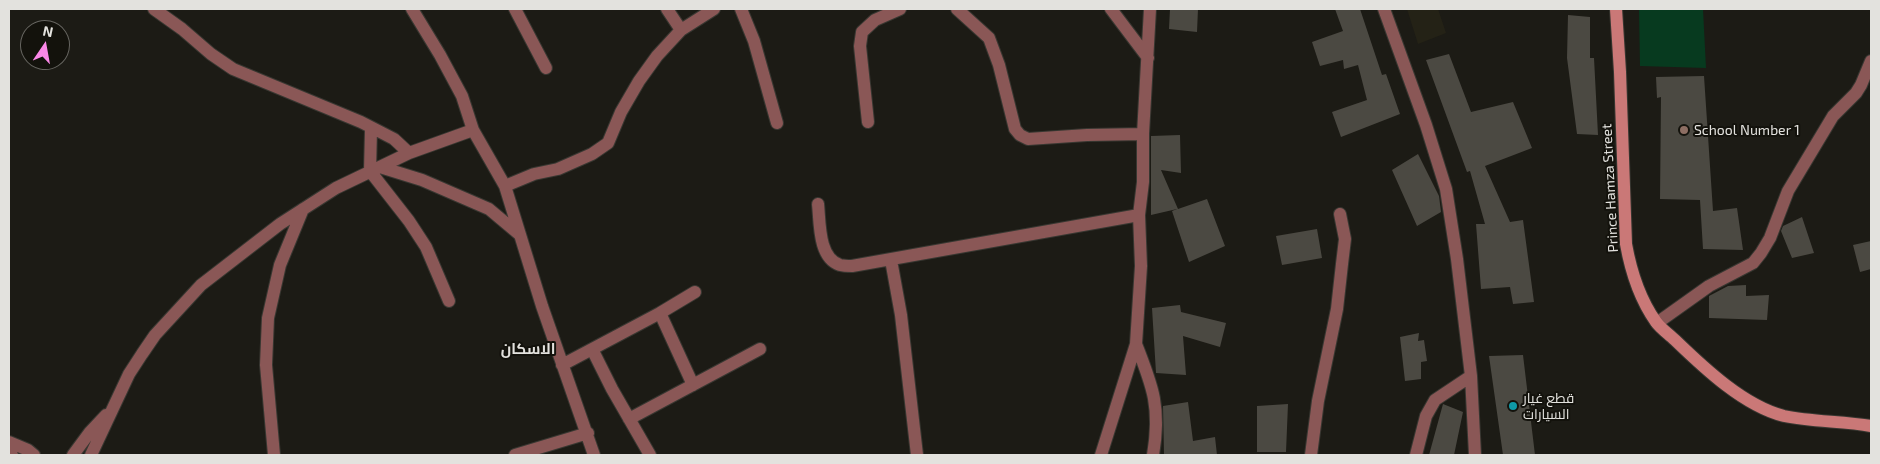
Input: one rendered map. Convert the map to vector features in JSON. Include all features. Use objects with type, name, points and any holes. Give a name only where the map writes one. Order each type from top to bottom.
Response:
[{"type":"main road","name":"Prince Hamza Street","points":[[1616,9],[1626,244],[1630,269],[1640,295],[1657,323],[1689,354],[1738,394],[1760,406],[1783,416],[1871,426]]},
{"type":"street","points":[[154,9],[233,69],[360,122],[394,139],[409,153]]},
{"type":"street","points":[[412,9],[462,96],[473,130],[505,186],[562,365],[594,455]]},
{"type":"street","points":[[515,9],[546,68]]},
{"type":"street","points":[[668,9],[681,30]]},
{"type":"street","points":[[505,186],[534,174],[558,169],[592,154],[608,143],[621,112],[639,81],[657,56],[681,30],[714,9]]},
{"type":"street","points":[[740,9],[754,41],[777,123]]},
{"type":"street","points":[[868,122],[860,46],[862,32],[875,20],[900,9]]},
{"type":"street","points":[[957,9],[989,38],[999,65],[1015,129],[1020,135],[1028,139],[1143,134]]},
{"type":"street","points":[[1111,9],[1148,58]]},
{"type":"street","points":[[1101,455],[1136,344],[1141,266],[1139,215],[1143,174],[1143,134],[1150,9]]},
{"type":"street","points":[[1384,9],[1426,124],[1446,189],[1457,259],[1471,376],[1475,455]]},
{"type":"street","points":[[1657,323],[1709,286],[1753,263],[1770,238],[1788,191],[1834,116],[1862,85],[1871,61]]},
{"type":"street","points":[[371,129],[375,169],[426,246],[450,301]]},
{"type":"street","points":[[91,455],[129,374],[155,334],[201,285],[248,247],[336,188],[409,153],[473,130]]},
{"type":"street","points":[[375,169],[422,180],[489,209],[520,236]]},
{"type":"street","points":[[818,204],[824,249],[829,257],[839,265],[852,266],[1139,215]]},
{"type":"street","points":[[274,455],[266,365],[268,318],[280,265],[303,209]]},
{"type":"street","points":[[1311,455],[1318,401],[1337,309],[1345,239],[1340,214]]},
{"type":"street","points":[[891,260],[902,322],[917,455]]},
{"type":"street","points":[[562,365],[660,313],[695,292]]},
{"type":"street","points":[[660,313],[693,385]]},
{"type":"street","points":[[1136,344],[1154,396],[1156,420],[1153,455]]},
{"type":"street","points":[[592,349],[650,455]]},
{"type":"street","points":[[629,419],[760,349]]},
{"type":"street","points":[[1416,455],[1426,416],[1435,400],[1471,376]]},
{"type":"street","points":[[73,455],[90,432],[114,406]]},
{"type":"street","points":[[515,455],[588,434]]},
{"type":"street","points":[[9,442],[28,450],[34,455]]},
{"type":"shaded area","points":[[1407,9],[1438,9],[1446,33],[1418,44]]},
{"type":"green space","points":[[1639,9],[1703,9],[1706,68],[1640,66]]},
{"type":"building","points":[[1170,9],[1198,9],[1197,32],[1169,29]]},
{"type":"building","points":[[1335,9],[1360,9],[1382,75],[1386,74],[1400,114],[1341,137],[1332,112],[1367,100],[1358,65],[1344,69],[1343,60],[1320,66],[1312,42],[1343,31]]},
{"type":"building","points":[[1568,15],[1590,17],[1590,58],[1594,58],[1598,135],[1577,134],[1567,58]]},
{"type":"building","points":[[1449,54],[1471,112],[1513,102],[1532,148],[1485,166],[1510,222],[1523,220],[1534,302],[1513,304],[1510,287],[1481,289],[1476,224],[1485,224],[1470,171],[1467,172],[1426,60]]},
{"type":"building","points":[[1704,76],[1713,211],[1737,208],[1743,250],[1703,249],[1700,200],[1660,199],[1661,97],[1657,98],[1656,77]]},
{"type":"building","points":[[1180,135],[1181,173],[1161,170],[1178,209],[1207,199],[1225,246],[1189,262],[1172,211],[1177,209],[1151,215],[1151,136]]},
{"type":"building","points":[[1418,154],[1439,196],[1441,212],[1417,226],[1392,170]]},
{"type":"building","points":[[1802,217],[1814,253],[1792,258],[1781,231],[1783,226]]},
{"type":"building","points":[[1317,229],[1322,258],[1282,265],[1276,236]]},
{"type":"building","points":[[1871,241],[1871,269],[1860,272],[1853,245]]},
{"type":"building","points":[[1746,285],[1746,296],[1769,295],[1767,320],[1709,318],[1709,296],[1728,286]]},
{"type":"building","points":[[1180,305],[1181,312],[1226,323],[1220,347],[1183,336],[1186,375],[1156,373],[1152,308]]},
{"type":"building","points":[[1419,333],[1418,341],[1424,340],[1427,361],[1421,362],[1421,379],[1405,381],[1400,337]]},
{"type":"building","name":"قطع غيار السيارات","points":[[1523,355],[1535,455],[1503,455],[1489,356]]},
{"type":"building","points":[[1188,402],[1193,441],[1215,437],[1217,455],[1164,455],[1163,406]]},
{"type":"building","points":[[1288,404],[1286,452],[1257,452],[1257,406]]},
{"type":"building","points":[[1443,404],[1463,412],[1454,455],[1429,455]]},
{"type":"place","name":"School Number 1","points":[[1684,130]]},
{"type":"place","name":"قطع غيار السيارات","points":[[1513,406]]},
{"type":"district","name":"الاسكان","points":[[528,349]]}]
